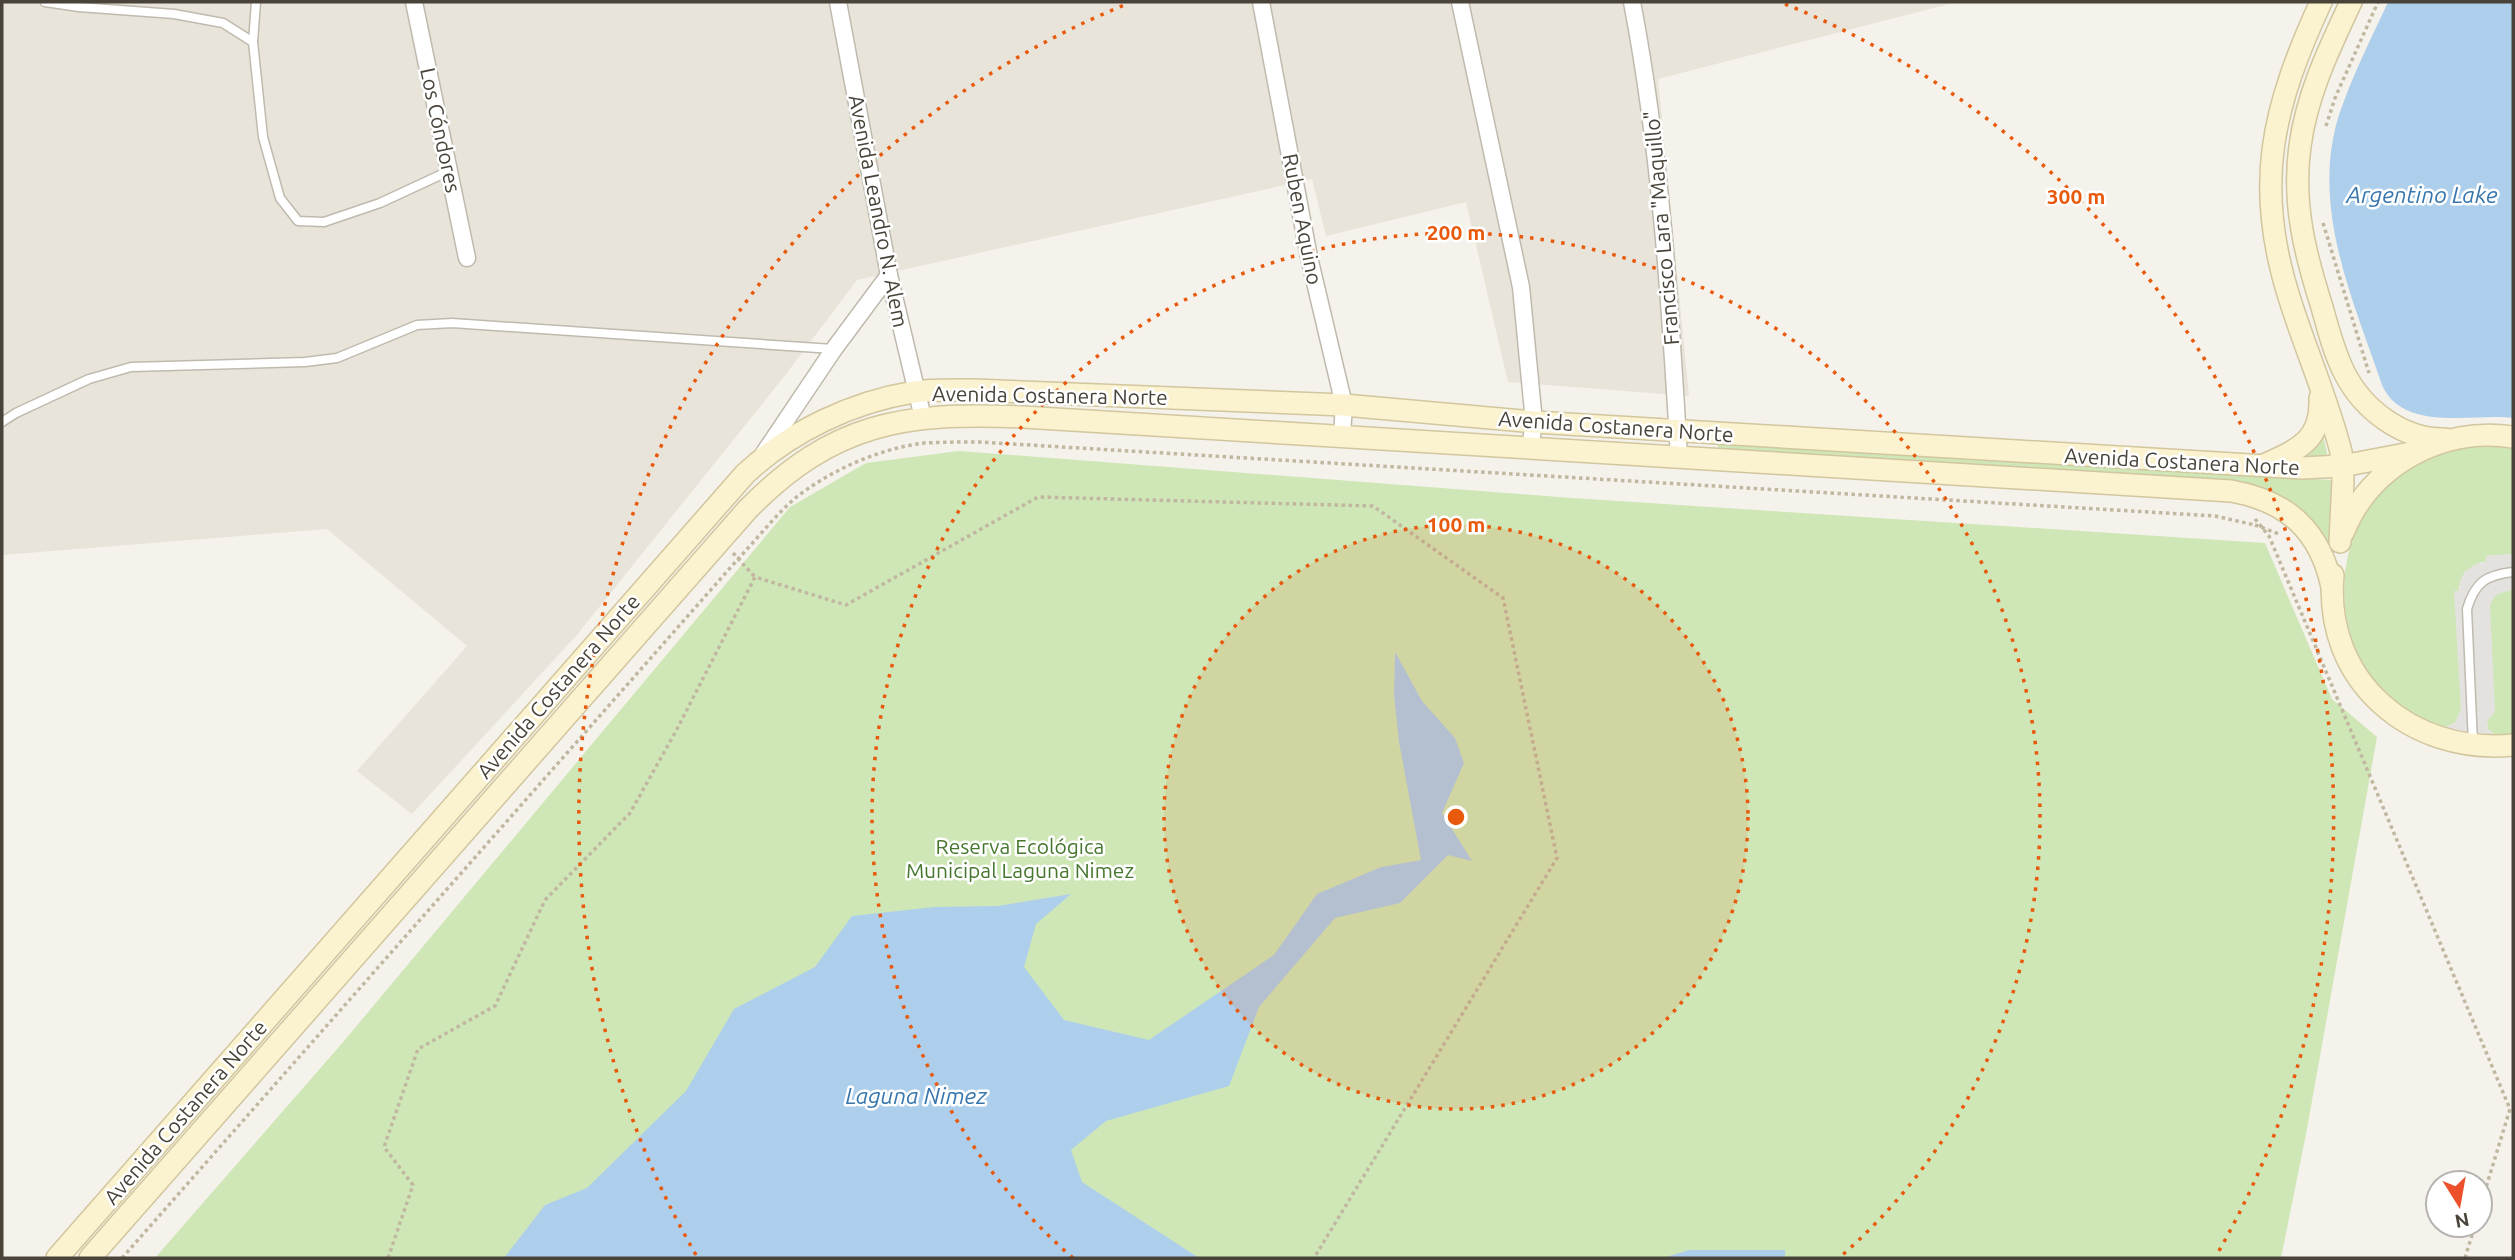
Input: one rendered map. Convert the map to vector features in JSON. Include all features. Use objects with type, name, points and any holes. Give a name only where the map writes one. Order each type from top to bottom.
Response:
[{"type":"street","name":"Los Cóndores","points":[[415,2],[467,258]]},
{"type":"street","name":"Avenida Leandro N. Alem","points":[[838,2],[889,275],[923,418]]},
{"type":"street","name":"Ruben Aquino","points":[[1261,2],[1309,257],[1344,405],[1342,435]]},
{"type":"street","points":[[1460,2],[1521,287],[1534,422],[1531,448]]},
{"type":"street","name":"Francisco Lara \"Maquillo\"","points":[[1632,2],[1647,82],[1666,247],[1679,457]]},
{"type":"street","points":[[2321,2],[2295,62],[2280,107],[2274,131],[2269,182],[2272,229],[2283,277],[2337,439],[2342,466],[2340,542]]},
{"type":"street","points":[[2351,2],[2315,83],[2302,134],[2297,189],[2302,238],[2308,263],[2338,359],[2360,396],[2378,414],[2403,430],[2425,437],[2513,437]]},
{"type":"street","points":[[758,461],[834,349],[889,275]]},
{"type":"street","points":[[2260,466],[2294,451],[2312,433],[2319,422],[2319,384]]},
{"type":"street","name":"Avenida Costanera Norte","points":[[57,1258],[732,488],[758,461],[802,432],[848,410],[917,392],[988,390],[1344,405],[1534,422],[2260,466],[2342,466],[2416,452]]},
{"type":"street","name":"Avenida Costanera Norte","points":[[90,1258],[769,488],[813,455],[881,425],[923,418],[998,416],[1342,435],[2243,493],[2282,508],[2305,528],[2323,555],[2332,587]]},
{"type":"street","points":[[2455,438],[2416,452],[2399,463],[2369,490],[2347,523],[2340,542],[2334,564],[2333,608],[2343,649],[2364,686],[2395,716],[2412,727],[2452,743],[2473,746],[2513,745]]},
{"type":"street","points":[[269,1016],[289,1032]]},
{"type":"lane","points":[[45,2],[174,14],[223,23],[253,42]]},
{"type":"lane","points":[[256,2],[253,42],[263,137],[280,198],[298,221],[324,222],[380,203],[449,171]]},
{"type":"lane","points":[[2,422],[89,379],[131,367],[305,362],[337,358],[417,326],[429,324],[505,326],[834,349]]},
{"type":"lane","points":[[2473,746],[2467,609],[2471,594],[2478,585],[2488,577],[2513,572]]},
{"type":"path","points":[[2322,137],[2335,98],[2378,2]]},
{"type":"path","points":[[2322,219],[2370,373]]},
{"type":"path","points":[[122,1258],[738,559],[793,501],[821,481],[851,465],[885,452],[924,443],[979,442],[2216,516],[2279,534]]},
{"type":"path","points":[[721,540],[755,577],[846,605],[1038,497],[1373,506],[1503,598],[1557,858],[1314,1258]]},
{"type":"path","points":[[2254,518],[2269,536],[2510,1109],[2492,1169]]},
{"type":"path","points":[[388,1258],[413,1185],[384,1147],[418,1049],[495,1006],[545,900],[630,813],[676,731],[755,577]]},
{"type":"path","points":[[2465,1258],[2471,1239]]},
{"type":"shaded area","points":[[2,2],[1957,2],[1658,79],[1689,396],[1508,382],[1466,202],[1326,236],[1312,179],[857,280],[783,378],[576,636],[412,814],[357,771],[467,646],[327,529],[2,555]]},
{"type":"shaded area","points":[[2513,554],[2513,590],[2499,593],[2490,606],[2495,712],[2487,721],[2488,729],[2495,735],[2486,737],[2443,728],[2455,723],[2461,709],[2454,591],[2459,591],[2465,571],[2476,564],[2486,562],[2486,556]]},
{"type":"green space","points":[[2323,435],[2328,458],[2301,459]]},
{"type":"green space","points":[[1723,442],[2332,480],[2331,538],[2329,547],[2286,502],[1720,450],[1717,445]]},
{"type":"green space","points":[[2472,445],[2513,446],[2513,554],[2486,556],[2487,562],[2481,562],[2459,586],[2461,709],[2455,723],[2443,728],[2401,707],[2373,679],[2357,652],[2347,621],[2344,589],[2348,557],[2358,526],[2375,499],[2398,476],[2415,465]]},
{"type":"green space","name":"Reserva Ecológica Municipal Laguna Nimez","points":[[959,451],[1572,498],[2265,543],[2332,699],[2377,737],[2307,1129],[2281,1258],[155,1258],[344,1041],[790,507],[866,463]]},
{"type":"green space","points":[[2513,590],[2513,735],[2495,735],[2488,729],[2487,721],[2492,714],[2490,606],[2495,596]]},
{"type":"water","name":"Argentino Lake","points":[[2388,2],[2513,2],[2513,418],[2441,418],[2406,410],[2392,400],[2382,385],[2348,286],[2332,218],[2329,184],[2331,149],[2344,100]]},
{"type":"water","name":"Laguna Nimez","points":[[1395,652],[1422,701],[1455,738],[1464,763],[1442,813],[1472,861],[1448,855],[1400,903],[1335,918],[1259,1007],[1229,1086],[1106,1121],[1071,1150],[1082,1182],[1199,1258],[504,1258],[545,1205],[587,1188],[686,1091],[734,1009],[815,967],[852,916],[935,907],[998,906],[1071,894],[1036,924],[1024,967],[1064,1020],[1149,1040],[1274,955],[1317,894],[1386,865],[1382,867],[1421,860],[1399,742],[1394,695]]},
{"type":"water","points":[[1689,1250],[1785,1250],[1785,1258],[1663,1258]]}]
